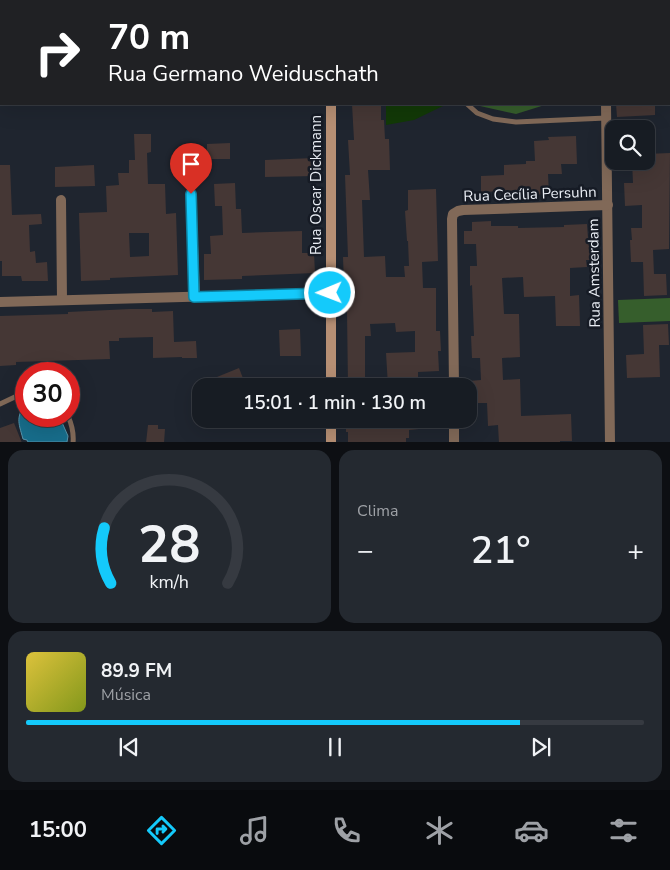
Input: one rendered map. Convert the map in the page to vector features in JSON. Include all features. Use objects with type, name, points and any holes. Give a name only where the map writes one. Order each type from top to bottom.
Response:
[{"type":"street","name":"Rua Oscar Dickmann","points":[[331,105],[331,378]]},
{"type":"street","name":"Rua Amsterdam","points":[[606,105],[610,442]]},
{"type":"street","points":[[191,194],[194,297]]},
{"type":"street","points":[[61,200],[62,300]]},
{"type":"street","name":"Rua Cecília Persuhn","points":[[454,378],[453,214],[463,210],[608,205]]},
{"type":"street","points":[[0,302],[330,293]]},
{"type":"street","points":[[331,428],[331,442]]},
{"type":"street","points":[[454,428],[454,442]]},
{"type":"lane","points":[[468,105],[477,113],[494,119],[516,122],[606,118]]},
{"type":"lane","points":[[0,404],[15,397]]},
{"type":"lane","points":[[72,427],[73,442]]},
{"type":"green space","points":[[386,105],[445,105],[414,120],[386,125]]},
{"type":"green space","points":[[479,105],[545,105],[516,114]]},
{"type":"green space","points":[[670,298],[670,321],[619,323],[618,300]]},
{"type":"water","points":[[64,427],[68,436],[67,442],[28,442],[23,439],[20,428]]},
{"type":"building","points":[[352,105],[381,105],[381,120],[384,120],[385,139],[389,139],[390,170],[368,170],[370,200],[362,200],[364,257],[385,256],[386,277],[405,277],[404,266],[409,266],[405,211],[408,210],[408,190],[436,189],[438,261],[422,262],[423,288],[436,288],[436,331],[440,331],[441,351],[438,351],[439,371],[418,372],[418,378],[388,378],[386,353],[415,352],[415,331],[396,332],[395,323],[370,324],[371,336],[365,336],[365,378],[348,378],[347,312],[345,312],[343,257],[348,257],[345,175],[350,175],[348,140],[354,140]]},
{"type":"building","points":[[616,105],[655,105],[655,115],[617,117]]},
{"type":"building","points":[[134,134],[151,134],[151,152],[147,153],[148,184],[165,184],[166,214],[176,213],[178,275],[81,281],[79,213],[107,212],[106,186],[119,185],[118,173],[129,173],[129,160],[135,160]],"holes":[[[129,233],[149,233],[149,256],[130,257]]]},
{"type":"building","points":[[576,136],[577,164],[561,164],[562,174],[548,174],[549,194],[527,195],[527,190],[481,192],[481,176],[504,175],[504,165],[526,164],[526,161],[535,161],[534,141],[549,140],[548,137]]},
{"type":"building","points":[[230,143],[230,159],[207,159],[207,144]]},
{"type":"building","points":[[670,153],[669,249],[653,250],[654,274],[666,274],[667,295],[644,296],[643,262],[631,262],[630,240],[632,240],[631,228],[642,228],[642,205],[625,206],[624,183],[633,183],[632,170],[655,170],[655,154]]},
{"type":"building","points":[[314,158],[315,176],[265,177],[265,160]]},
{"type":"building","points":[[0,165],[10,165],[12,215],[41,214],[42,224],[29,225],[30,252],[35,251],[36,263],[47,262],[48,281],[22,281],[21,276],[2,276],[2,261],[0,261]]},
{"type":"building","points":[[94,165],[95,186],[55,187],[55,167]]},
{"type":"building","points":[[235,183],[236,209],[241,209],[242,233],[302,231],[302,253],[314,253],[315,273],[242,276],[242,279],[204,280],[204,254],[211,254],[210,236],[223,235],[222,206],[215,206],[214,184]]},
{"type":"building","points":[[491,221],[491,226],[518,226],[518,228],[564,227],[564,225],[587,224],[588,238],[596,238],[597,260],[586,260],[587,267],[570,268],[570,296],[579,295],[580,326],[556,326],[555,296],[524,297],[523,277],[502,278],[504,314],[519,314],[520,357],[502,358],[503,380],[520,379],[521,416],[571,414],[572,441],[499,442],[498,425],[488,426],[487,403],[477,403],[477,380],[481,380],[480,358],[472,358],[471,336],[474,336],[472,285],[470,286],[470,266],[477,266],[476,244],[464,244],[464,231],[472,231],[472,222]]},
{"type":"building","points":[[130,309],[152,309],[152,312],[173,311],[174,342],[196,341],[197,358],[153,358],[153,337],[119,338],[119,341],[109,341],[110,359],[15,362],[15,365],[0,366],[0,316],[68,314],[68,312]]},
{"type":"building","points":[[668,324],[669,345],[659,345],[660,377],[627,378],[626,355],[644,354],[643,325]]},
{"type":"building","points":[[300,329],[301,356],[280,356],[279,330]]},
{"type":"building","points":[[239,368],[243,378],[215,378]]},
{"type":"building","points":[[14,423],[22,442],[0,442],[0,428]]},
{"type":"building","points":[[148,425],[158,425],[158,429],[165,429],[164,442],[146,442]]},
{"type":"building","points":[[346,428],[419,429],[409,430],[409,438],[406,438],[406,442],[348,442],[348,432],[346,432]]},
{"type":"route","points":[[191,194],[194,297],[330,293]]}]
